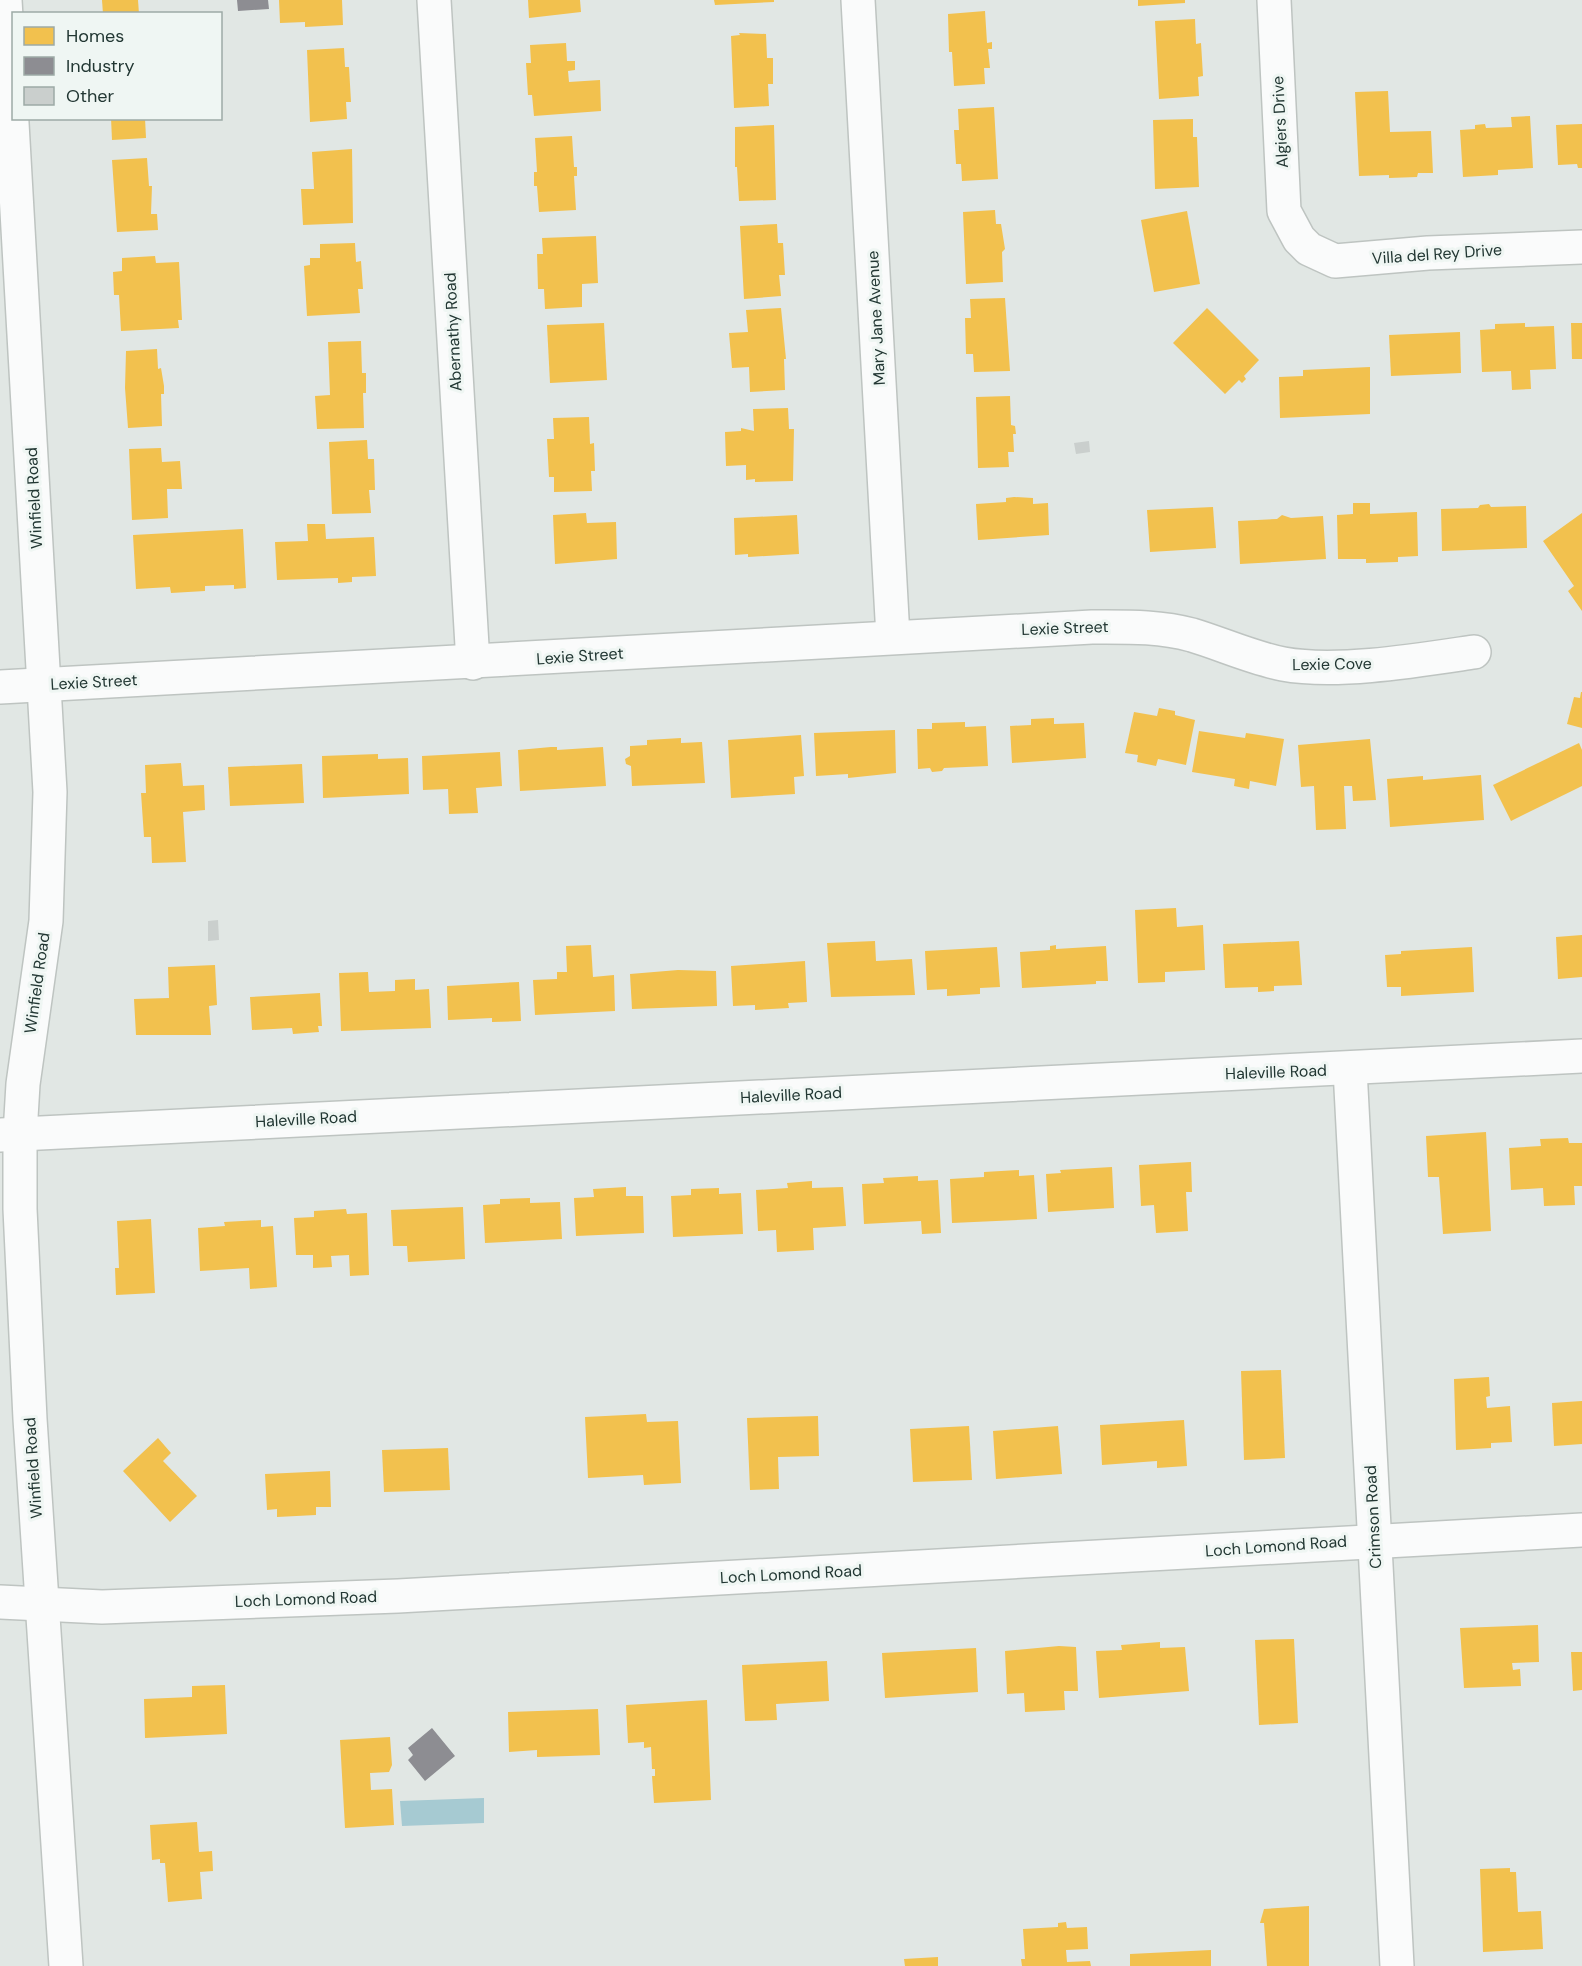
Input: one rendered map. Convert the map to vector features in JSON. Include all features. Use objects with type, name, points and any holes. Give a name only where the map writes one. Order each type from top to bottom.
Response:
[{"type":"street","name":"Winfield Road","points":[[5,0],[12,120]]},
{"type":"street","name":"Abernathy Road","points":[[434,0],[473,663]]},
{"type":"street","name":"Mary Jane Avenue","points":[[858,0],[893,637]]},
{"type":"street","name":"Algiers Drive","points":[[1274,0],[1284,211],[1299,239]]},
{"type":"street","name":"Winfield Road","points":[[12,120],[50,792],[46,921],[23,1084],[10,1134],[66,1966]]},
{"type":"street","name":"Villa del Rey Drive","points":[[1299,239],[1309,249],[1335,261],[1428,253],[1582,247]]},
{"type":"street","name":"Lexie Street","points":[[0,687],[473,663],[1045,628],[1159,628]]},
{"type":"street","name":"Lexie Cove","points":[[1159,628],[1191,634],[1256,656],[1296,665],[1360,665],[1474,652]]},
{"type":"street","name":"Haleville Road","points":[[10,1134],[1582,1056]]},
{"type":"street","name":"Crimson Road","points":[[1350,1069],[1397,1966]]},
{"type":"street","name":"Loch Lomond Road","points":[[0,1602],[102,1607],[398,1596],[1582,1530]]},
{"type":"water","points":[[484,1798],[484,1823],[402,1826],[400,1801]]},
{"type":"building: Homes","points":[[102,0],[138,0],[139,12],[103,12]]},
{"type":"building: Homes","points":[[279,0],[342,0],[343,25],[305,27],[305,22],[280,23]]},
{"type":"building: Homes","points":[[528,0],[580,0],[581,12],[529,18]]},
{"type":"building: Homes","points":[[714,0],[774,0],[774,2],[715,5]]},
{"type":"building: Homes","points":[[1138,0],[1185,0],[1185,3],[1138,6]]},
{"type":"building: Homes","points":[[985,11],[987,43],[992,42],[992,49],[988,49],[990,68],[984,68],[985,84],[954,86],[952,52],[949,52],[948,14]]},
{"type":"building: Homes","points":[[1195,19],[1196,44],[1201,43],[1203,76],[1198,77],[1199,96],[1159,99],[1155,21]]},
{"type":"building: Homes","points":[[739,33],[766,34],[767,58],[773,58],[773,84],[768,84],[769,106],[734,108],[731,36],[740,35]]},
{"type":"building: Homes","points":[[566,43],[567,61],[575,61],[575,70],[568,71],[569,82],[600,80],[601,111],[534,116],[532,95],[528,95],[526,63],[531,63],[530,45]]},
{"type":"building: Homes","points":[[344,48],[345,67],[349,67],[351,102],[346,102],[347,119],[310,122],[307,50]]},
{"type":"building: Homes","points":[[1388,91],[1390,132],[1431,131],[1433,173],[1418,173],[1417,177],[1359,176],[1355,92]]},
{"type":"building: Homes","points":[[994,107],[998,179],[962,181],[961,164],[956,164],[954,130],[959,130],[958,109]]},
{"type":"building: Homes","points":[[1530,116],[1533,168],[1498,170],[1498,175],[1463,177],[1460,130],[1475,129],[1475,125],[1485,124],[1486,128],[1512,127],[1511,117]]},
{"type":"building: Homes","points":[[1193,119],[1193,137],[1197,137],[1199,187],[1155,189],[1153,120]]},
{"type":"building: Homes","points":[[111,120],[145,120],[146,138],[112,140]]},
{"type":"building: Homes","points":[[1582,124],[1582,168],[1578,168],[1577,164],[1558,165],[1556,125]]},
{"type":"building: Homes","points":[[774,125],[776,200],[739,201],[737,167],[735,167],[735,127]]},
{"type":"building: Homes","points":[[572,136],[574,167],[577,167],[577,176],[574,176],[576,210],[539,212],[537,186],[534,186],[534,172],[537,172],[535,138]]},
{"type":"building: Homes","points":[[352,149],[353,223],[303,225],[301,189],[314,189],[312,152]]},
{"type":"building: Homes","points":[[147,158],[149,186],[152,186],[151,214],[157,214],[158,230],[117,232],[112,160]]},
{"type":"building: Homes","points":[[995,210],[996,224],[1001,224],[1005,249],[1002,252],[1003,282],[966,284],[963,212]]},
{"type":"building: Homes","points":[[1187,211],[1200,284],[1154,292],[1141,220]]},
{"type":"building: Homes","points":[[777,224],[778,243],[783,243],[785,275],[779,275],[781,296],[744,299],[740,226]]},
{"type":"building: Homes","points":[[596,236],[598,283],[582,284],[582,307],[545,309],[544,289],[538,289],[537,254],[543,254],[542,238]]},
{"type":"building: Homes","points":[[355,243],[356,262],[361,261],[363,289],[358,289],[360,313],[307,316],[304,266],[310,265],[310,258],[320,258],[320,244]]},
{"type":"building: Homes","points":[[155,256],[156,263],[179,262],[182,320],[178,320],[179,328],[121,331],[119,295],[114,295],[113,272],[122,271],[122,258]]},
{"type":"building: Homes","points":[[1005,298],[1010,371],[974,372],[973,354],[966,354],[965,318],[971,318],[970,299]]},
{"type":"building: Homes","points":[[781,308],[786,359],[784,359],[785,390],[750,392],[749,367],[732,368],[729,333],[748,332],[746,310]]},
{"type":"building: Homes","points":[[1207,308],[1259,360],[1244,376],[1246,379],[1242,383],[1239,380],[1225,394],[1173,343]]},
{"type":"building: Homes","points":[[604,323],[607,380],[550,383],[547,325]]},
{"type":"building: Homes","points":[[1525,323],[1525,327],[1554,326],[1556,369],[1530,370],[1531,389],[1512,390],[1511,371],[1482,372],[1480,330],[1495,329],[1495,324]]},
{"type":"building: Homes","points":[[1571,323],[1582,323],[1582,359],[1572,359]]},
{"type":"building: Homes","points":[[1460,332],[1461,373],[1391,376],[1389,335]]},
{"type":"building: Homes","points":[[361,341],[362,373],[366,373],[366,393],[363,393],[364,428],[317,429],[315,396],[330,395],[328,342]]},
{"type":"building: Homes","points":[[157,349],[158,369],[161,368],[164,386],[164,394],[161,394],[162,426],[128,428],[125,388],[126,351]]},
{"type":"building: Homes","points":[[1370,367],[1370,414],[1280,418],[1279,377],[1303,376],[1303,370]]},
{"type":"building: Homes","points":[[1010,396],[1011,425],[1015,426],[1016,434],[1013,434],[1014,452],[1008,452],[1009,467],[978,468],[976,397]]},
{"type":"building: Homes","points":[[788,408],[789,429],[794,429],[793,481],[755,482],[755,479],[746,480],[746,465],[726,466],[725,432],[741,431],[741,428],[754,431],[753,409]]},
{"type":"building: Homes","points":[[589,417],[590,444],[594,443],[595,471],[591,471],[592,491],[554,492],[554,477],[549,477],[547,439],[554,439],[553,418]]},
{"type":"building: Homes","points":[[367,440],[368,459],[374,459],[375,490],[369,490],[371,513],[332,514],[329,442]]},
{"type":"building: Homes","points":[[161,448],[162,462],[180,461],[182,489],[167,489],[168,518],[132,520],[129,449]]},
{"type":"building: Homes","points":[[1006,498],[1033,498],[1033,504],[1048,503],[1049,535],[978,540],[976,504],[1006,502]]},
{"type":"building: Homes","points":[[1353,503],[1370,503],[1370,514],[1417,512],[1418,556],[1398,557],[1398,562],[1366,563],[1366,559],[1338,559],[1337,515],[1353,514]]},
{"type":"building: Homes","points":[[1489,504],[1491,507],[1526,506],[1527,548],[1442,551],[1441,509],[1478,508],[1480,505]]},
{"type":"building: Homes","points":[[1213,507],[1216,548],[1150,552],[1147,510]]},
{"type":"building: Homes","points":[[586,513],[587,523],[616,522],[617,559],[555,564],[553,515]]},
{"type":"building: Homes","points":[[1582,513],[1582,611],[1568,591],[1574,586],[1543,541]]},
{"type":"building: Homes","points":[[797,515],[799,554],[748,557],[748,554],[735,555],[734,518]]},
{"type":"building: Homes","points":[[1282,515],[1291,518],[1323,516],[1326,559],[1240,564],[1238,521],[1277,519]]},
{"type":"building: Homes","points":[[307,524],[325,524],[326,539],[374,537],[376,576],[352,577],[352,582],[338,583],[338,578],[277,580],[275,542],[308,541]]},
{"type":"building: Homes","points":[[243,529],[246,588],[234,589],[234,585],[205,586],[205,591],[171,593],[170,587],[136,589],[133,535]]},
{"type":"building: Homes","points":[[1581,692],[1582,728],[1567,724],[1574,697],[1580,698]]},
{"type":"building: Homes","points":[[1159,708],[1175,711],[1175,715],[1195,720],[1186,765],[1158,759],[1156,766],[1137,762],[1138,755],[1125,753],[1134,712],[1157,716]]},
{"type":"building: Homes","points":[[1054,718],[1054,724],[1084,723],[1086,758],[1012,763],[1010,726],[1031,725],[1031,719]]},
{"type":"building: Homes","points":[[965,722],[965,727],[986,726],[988,766],[944,768],[942,771],[932,772],[930,768],[918,769],[917,729],[932,729],[932,723]]},
{"type":"building: Homes","points":[[895,730],[896,773],[848,778],[848,774],[816,776],[814,733]]},
{"type":"building: Homes","points":[[1199,731],[1245,738],[1246,733],[1284,739],[1276,786],[1250,781],[1249,789],[1234,786],[1235,779],[1192,772]]},
{"type":"building: Homes","points":[[801,735],[804,776],[794,777],[795,794],[731,798],[728,740]]},
{"type":"building: Homes","points":[[681,738],[681,743],[702,742],[705,783],[632,786],[631,766],[626,764],[625,759],[630,756],[630,746],[647,745],[647,740]]},
{"type":"building: Homes","points":[[1370,739],[1376,800],[1353,801],[1352,786],[1344,786],[1346,829],[1316,830],[1314,786],[1301,787],[1298,745]]},
{"type":"building: Homes","points":[[1579,743],[1582,750],[1582,786],[1511,821],[1493,785]]},
{"type":"building: Homes","points":[[557,747],[557,750],[603,747],[606,786],[520,791],[518,750]]},
{"type":"building: Homes","points":[[500,752],[502,786],[476,788],[478,813],[449,814],[448,789],[423,790],[422,756]]},
{"type":"building: Homes","points":[[378,754],[378,759],[408,758],[409,794],[323,798],[322,756]]},
{"type":"building: Homes","points":[[181,763],[183,786],[204,785],[205,810],[183,812],[186,862],[152,863],[151,837],[144,837],[141,793],[146,793],[145,765]]},
{"type":"building: Homes","points":[[302,764],[304,803],[230,806],[228,767]]},
{"type":"building: Homes","points":[[1481,775],[1484,820],[1390,827],[1387,779],[1423,776],[1423,780]]},
{"type":"building: Homes","points":[[1176,908],[1177,927],[1203,925],[1205,970],[1165,972],[1165,982],[1138,983],[1135,910]]},
{"type":"building: Homes","points":[[1582,935],[1582,977],[1558,979],[1556,937]]},
{"type":"building: Homes","points":[[875,941],[876,961],[912,959],[915,995],[831,997],[827,943]]},
{"type":"building: Homes","points":[[1299,941],[1302,985],[1274,986],[1274,991],[1258,992],[1258,987],[1225,988],[1223,944]]},
{"type":"building: Homes","points":[[591,945],[593,977],[614,975],[615,1011],[535,1015],[533,980],[557,979],[557,972],[567,972],[566,946]]},
{"type":"building: Homes","points":[[1056,945],[1056,949],[1106,946],[1108,981],[1096,981],[1096,984],[1022,988],[1020,952],[1050,950],[1050,946]]},
{"type":"building: Homes","points":[[997,947],[1000,987],[980,988],[980,994],[947,996],[947,989],[927,990],[925,951]]},
{"type":"building: Homes","points":[[1472,947],[1474,992],[1401,996],[1401,987],[1387,987],[1385,955],[1401,954],[1401,951]]},
{"type":"building: Homes","points":[[805,961],[807,1002],[788,1003],[789,1008],[755,1010],[755,1005],[733,1006],[731,966]]},
{"type":"building: Homes","points":[[215,965],[217,1005],[209,1006],[211,1035],[136,1035],[134,999],[169,998],[168,967]]},
{"type":"building: Homes","points":[[678,970],[716,971],[717,1006],[632,1009],[630,974]]},
{"type":"building: Homes","points":[[368,972],[369,992],[395,991],[395,980],[415,979],[415,990],[429,989],[431,1028],[341,1031],[339,973]]},
{"type":"building: Homes","points":[[519,982],[521,1021],[492,1022],[492,1018],[448,1020],[447,986]]},
{"type":"building: Homes","points":[[320,993],[322,1026],[318,1026],[319,1032],[293,1034],[292,1028],[252,1030],[250,997]]},
{"type":"building: Homes","points":[[1486,1132],[1491,1231],[1443,1234],[1439,1177],[1428,1177],[1426,1136]]},
{"type":"building: Homes","points":[[1568,1138],[1569,1143],[1582,1143],[1582,1186],[1574,1186],[1575,1205],[1544,1206],[1543,1188],[1511,1190],[1509,1148],[1541,1146],[1540,1139]]},
{"type":"building: Homes","points":[[1191,1162],[1192,1192],[1186,1192],[1188,1231],[1156,1233],[1154,1205],[1141,1206],[1139,1165]]},
{"type":"building: Homes","points":[[1112,1167],[1114,1208],[1048,1212],[1046,1174],[1061,1173],[1060,1170]]},
{"type":"building: Homes","points":[[1019,1170],[1019,1176],[1034,1175],[1037,1219],[952,1223],[950,1179],[984,1177],[984,1172]]},
{"type":"building: Homes","points":[[918,1176],[918,1181],[938,1180],[941,1233],[922,1234],[921,1221],[864,1224],[862,1184],[884,1183],[883,1178]]},
{"type":"building: Homes","points":[[812,1181],[812,1188],[843,1187],[846,1226],[813,1228],[814,1250],[777,1252],[776,1230],[758,1231],[756,1190],[788,1188],[787,1183]]},
{"type":"building: Homes","points":[[626,1187],[626,1196],[643,1196],[644,1233],[576,1236],[574,1198],[594,1197],[593,1189]]},
{"type":"building: Homes","points":[[719,1188],[719,1194],[741,1193],[743,1234],[673,1237],[671,1196],[691,1195],[691,1189]]},
{"type":"building: Homes","points":[[530,1198],[530,1203],[560,1202],[562,1239],[485,1243],[483,1205],[500,1204],[500,1199]]},
{"type":"building: Homes","points":[[463,1207],[465,1259],[408,1262],[407,1246],[393,1246],[391,1210]]},
{"type":"building: Homes","points":[[346,1209],[347,1214],[367,1213],[369,1275],[350,1276],[349,1255],[331,1256],[332,1267],[313,1268],[313,1255],[296,1255],[294,1218],[314,1217],[314,1211]]},
{"type":"building: Homes","points":[[151,1219],[155,1293],[116,1295],[115,1268],[119,1268],[117,1221]]},
{"type":"building: Homes","points":[[261,1220],[261,1227],[273,1226],[277,1287],[250,1289],[249,1268],[200,1271],[198,1228],[225,1226],[224,1222]]},
{"type":"building: Homes","points":[[1281,1370],[1285,1458],[1244,1460],[1241,1371]]},
{"type":"building: Homes","points":[[1489,1377],[1490,1396],[1486,1397],[1487,1408],[1510,1406],[1512,1442],[1491,1443],[1491,1448],[1456,1450],[1454,1379]]},
{"type":"building: Homes","points":[[1582,1401],[1582,1444],[1554,1446],[1552,1403]]},
{"type":"building: Homes","points":[[646,1414],[647,1422],[678,1421],[681,1483],[644,1485],[643,1475],[588,1478],[585,1417]]},
{"type":"building: Homes","points":[[818,1416],[819,1456],[778,1457],[779,1489],[750,1490],[747,1418]]},
{"type":"building: Homes","points":[[1184,1420],[1187,1466],[1157,1468],[1157,1461],[1102,1465],[1100,1425]]},
{"type":"building: Homes","points":[[969,1426],[972,1480],[913,1482],[910,1429]]},
{"type":"building: Homes","points":[[1058,1426],[1062,1474],[996,1479],[993,1431]]},
{"type":"building: Homes","points":[[158,1438],[171,1453],[163,1461],[197,1496],[170,1522],[123,1471]]},
{"type":"building: Homes","points":[[448,1448],[450,1490],[384,1492],[382,1450]]},
{"type":"building: Homes","points":[[330,1471],[331,1507],[316,1507],[316,1515],[277,1517],[277,1509],[267,1510],[265,1474]]},
{"type":"building: Homes","points":[[1538,1625],[1539,1662],[1512,1663],[1513,1670],[1520,1669],[1521,1686],[1464,1688],[1460,1628]]},
{"type":"building: Homes","points":[[1294,1639],[1298,1723],[1259,1725],[1255,1640]]},
{"type":"building: Homes","points":[[1160,1642],[1160,1648],[1185,1647],[1189,1691],[1099,1698],[1096,1651],[1122,1650],[1121,1645]]},
{"type":"building: Homes","points":[[1059,1646],[1076,1647],[1078,1691],[1064,1691],[1065,1710],[1025,1712],[1024,1693],[1007,1694],[1005,1651]]},
{"type":"building: Homes","points":[[976,1648],[978,1692],[885,1698],[882,1653]]},
{"type":"building: Homes","points":[[1571,1652],[1582,1652],[1582,1690],[1573,1691]]},
{"type":"building: Homes","points":[[827,1661],[829,1701],[776,1704],[777,1720],[745,1721],[742,1665]]},
{"type":"building: Homes","points":[[225,1685],[227,1734],[145,1738],[144,1699],[192,1697],[192,1686]]},
{"type":"building: Homes","points":[[707,1700],[711,1800],[654,1803],[652,1776],[655,1776],[655,1769],[652,1769],[651,1747],[644,1748],[644,1742],[628,1743],[626,1705]]},
{"type":"building: Homes","points":[[598,1709],[600,1755],[537,1757],[537,1750],[509,1752],[508,1712]]},
{"type":"building: Homes","points":[[390,1737],[392,1765],[389,1772],[370,1773],[371,1790],[392,1789],[394,1825],[345,1828],[340,1740]]},
{"type":"building: Homes","points":[[197,1822],[199,1852],[212,1851],[213,1871],[200,1872],[202,1899],[168,1902],[165,1863],[160,1863],[160,1859],[152,1860],[150,1825]]},
{"type":"building: Homes","points":[[1510,1868],[1510,1872],[1516,1872],[1518,1912],[1541,1911],[1543,1949],[1483,1952],[1480,1869]]},
{"type":"building: Homes","points":[[1309,1906],[1309,1966],[1267,1966],[1264,1923],[1260,1923],[1264,1909]]},
{"type":"building: Homes","points":[[1066,1922],[1067,1928],[1087,1927],[1088,1949],[1066,1950],[1067,1962],[1090,1961],[1091,1966],[1022,1966],[1021,1959],[1025,1959],[1023,1929],[1058,1927],[1058,1923]]},
{"type":"building: Homes","points":[[1211,1950],[1211,1966],[1130,1966],[1130,1954]]},
{"type":"building: Homes","points":[[938,1957],[938,1966],[905,1966],[904,1959]]},
{"type":"building: Industry","points":[[237,0],[268,0],[269,9],[238,11]]},
{"type":"building: Industry","points":[[432,1728],[455,1756],[425,1781],[408,1760],[413,1755],[408,1748]]},
{"type":"building: Other","points":[[1089,441],[1090,452],[1076,454],[1074,443]]},
{"type":"building: Other","points":[[218,920],[219,940],[208,941],[208,921]]}]
